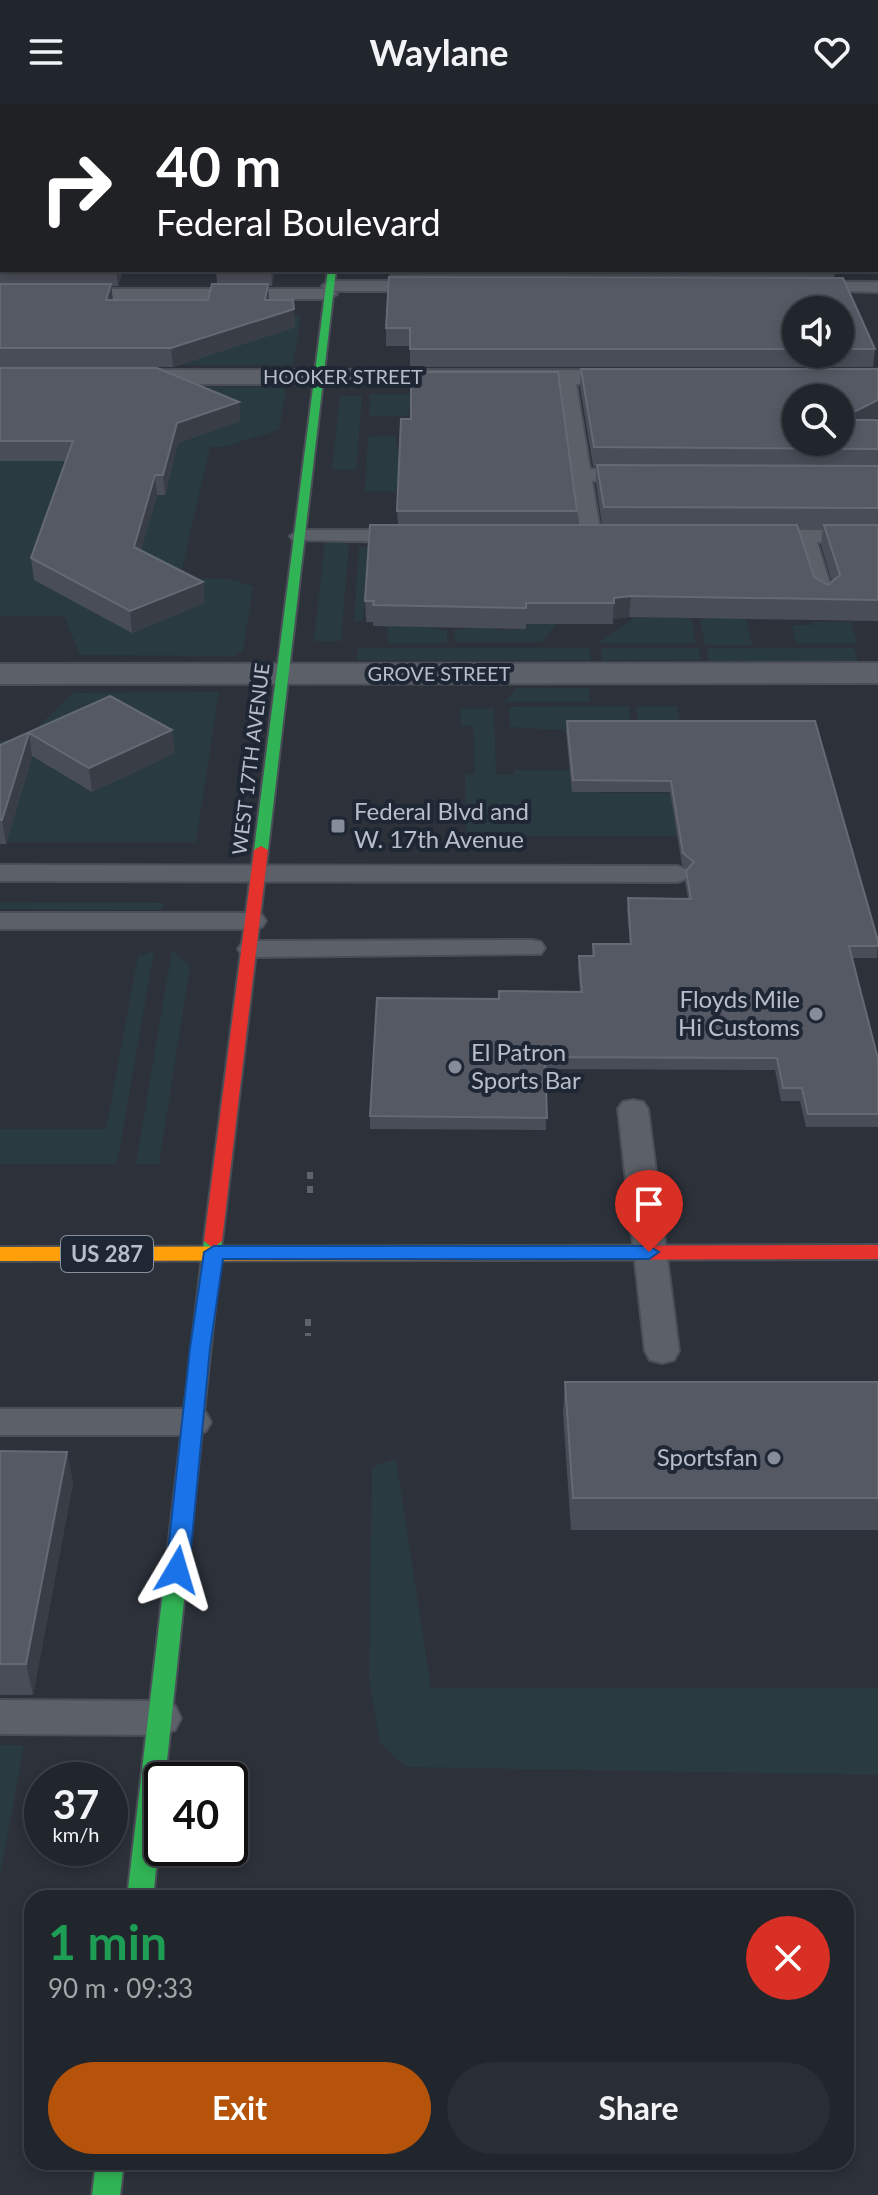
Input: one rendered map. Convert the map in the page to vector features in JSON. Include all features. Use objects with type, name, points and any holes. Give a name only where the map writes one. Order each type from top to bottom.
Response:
[{"type":"street","name":"WEST 17TH AVENUE","points":[[141,1890],[200,1348],[330,283]]},
{"type":"street","name":"HOOKER STREET","points":[[0,377],[660,377]]},
{"type":"street","name":"GROVE STREET","points":[[0,674],[878,673]]},
{"type":"street","name":"US 287","points":[[0,1254],[878,1252]]},
{"type":"street","points":[[106,2195],[109,2170]]},
{"type":"lane","points":[[0,294],[330,283],[450,286]]},
{"type":"lane","points":[[798,287],[878,287]]},
{"type":"lane","points":[[567,377],[590,536]]},
{"type":"lane","points":[[582,475],[662,475]]},
{"type":"lane","points":[[300,536],[435,536]]},
{"type":"lane","points":[[747,536],[878,536]]},
{"type":"lane","points":[[805,536],[824,597]]},
{"type":"lane","points":[[0,873],[677,874]]},
{"type":"lane","points":[[0,921],[253,921]]},
{"type":"lane","points":[[251,949],[532,948]]},
{"type":"lane","points":[[633,1109],[662,1351]]},
{"type":"lane","points":[[0,1422],[194,1422]]},
{"type":"lane","points":[[0,1717],[161,1718]]},
{"type":"path","points":[[310,1172],[310,1195]]},
{"type":"path","points":[[308,1319],[308,1336]]},
{"type":"shaded area","points":[[194,315],[301,315],[293,365],[164,365]]},
{"type":"shaded area","points":[[166,387],[278,387],[286,390],[279,430],[223,447],[210,447],[180,578],[229,579],[253,586],[243,651],[234,656],[80,655],[64,616],[0,616],[0,413]]},
{"type":"shaded area","points":[[370,394],[428,394],[428,409],[409,409],[408,416],[369,416]]},
{"type":"shaded area","points":[[340,396],[362,396],[356,470],[332,470]]},
{"type":"shaded area","points":[[396,436],[397,451],[414,451],[404,491],[365,491],[368,437]]},
{"type":"shaded area","points":[[325,542],[349,542],[341,641],[314,641]]},
{"type":"shaded area","points":[[619,543],[675,618],[691,618],[696,643],[596,643],[632,620]]},
{"type":"shaded area","points":[[359,547],[368,547],[367,567],[415,567],[414,579],[366,579],[363,621],[354,621]]},
{"type":"shaded area","points":[[536,600],[559,620],[542,642],[455,642],[454,629],[469,629],[469,624],[495,624],[496,630],[527,629],[527,624],[538,624]]},
{"type":"shaded area","points":[[745,616],[752,645],[705,645],[700,619]]},
{"type":"shaded area","points":[[812,622],[851,622],[857,643],[796,643],[792,625],[813,625]]},
{"type":"shaded area","points":[[434,625],[435,629],[447,630],[447,643],[387,643],[388,626]]},
{"type":"shaded area","points":[[358,648],[590,648],[591,660],[357,660]]},
{"type":"shaded area","points":[[601,648],[698,648],[701,660],[602,660]]},
{"type":"shaded area","points":[[707,648],[854,648],[858,661],[709,661]]},
{"type":"shaded area","points":[[516,688],[589,688],[590,702],[505,702]]},
{"type":"shaded area","points":[[219,692],[196,842],[6,842],[21,791],[0,790],[0,741],[23,741],[73,693]]},
{"type":"shaded area","points":[[629,706],[632,726],[572,731],[510,727],[509,707]]},
{"type":"shaded area","points":[[636,706],[677,706],[705,855],[692,836],[466,836],[465,775],[475,774],[473,726],[461,726],[461,709],[494,709],[496,775],[514,775],[514,770],[588,770],[597,782],[598,793],[683,793],[639,726]]},
{"type":"shaded area","points":[[0,902],[164,903],[162,910],[0,909]]},
{"type":"shaded area","points":[[172,950],[190,966],[159,1164],[136,1164]]},
{"type":"shaded area","points":[[154,951],[117,1164],[0,1164],[0,1129],[106,1129],[138,956]]},
{"type":"shaded area","points":[[396,1459],[431,1688],[878,1688],[878,1775],[406,1767],[380,1743],[369,1680],[372,1467]]},
{"type":"shaded area","points":[[0,1745],[24,1745],[0,1876]]},
{"type":"building","points":[[389,277],[843,278],[851,296],[782,296],[782,349],[410,349],[410,328],[386,328]]},
{"type":"building","points":[[0,284],[111,284],[106,300],[208,300],[212,284],[268,284],[265,300],[293,300],[294,309],[171,348],[0,348]]},
{"type":"building","points":[[854,302],[875,349],[854,349]]},
{"type":"building","points":[[0,368],[157,368],[239,402],[177,423],[163,475],[155,475],[134,547],[203,582],[130,611],[31,558],[73,441],[0,441]]},
{"type":"building","points":[[581,369],[878,369],[878,400],[854,412],[854,384],[782,384],[782,448],[594,447]]},
{"type":"building","points":[[411,372],[558,372],[577,511],[397,511],[401,419],[411,419]]},
{"type":"building","points":[[854,420],[878,420],[878,449],[854,449]]},
{"type":"building","points":[[597,465],[878,466],[878,508],[604,507]]},
{"type":"building","points":[[370,525],[797,525],[814,577],[828,585],[840,575],[824,525],[878,525],[878,600],[631,596],[614,598],[614,603],[526,603],[526,608],[373,605],[374,601],[365,601]]},
{"type":"building","points":[[110,696],[172,730],[89,768],[29,733],[0,820],[0,745]]},
{"type":"building","points":[[567,721],[815,721],[878,941],[878,946],[849,946],[878,1059],[878,1114],[808,1114],[802,1088],[783,1088],[777,1058],[545,1057],[547,1118],[370,1116],[377,998],[499,999],[499,991],[582,992],[579,956],[594,956],[593,944],[631,944],[628,898],[691,899],[686,871],[694,862],[683,853],[671,781],[573,780]]},
{"type":"building","points":[[565,1382],[878,1382],[878,1498],[573,1498]]},
{"type":"building","points":[[0,1451],[67,1452],[26,1664],[0,1664]]},
{"type":"traffic: fast","points":[[261,850],[332,272]]},
{"type":"traffic: fast","points":[[141,1890],[213,1241]]},
{"type":"traffic: fast","points":[[106,2195],[109,2170]]},
{"type":"traffic: slow","points":[[0,1254],[483,1253]]},
{"type":"traffic: jam","points":[[213,1241],[261,850]]},
{"type":"traffic: jam","points":[[483,1253],[878,1252]]},
{"type":"place","name":"Federal Blvd and W. 17th Avenue","points":[[338,826]]},
{"type":"place","name":"Floyds Mile Hi Customs","points":[[816,1014]]},
{"type":"place","name":"El Patron Sports Bar","points":[[455,1067]]},
{"type":"place","name":"Sportsfan","points":[[774,1458]]},
{"type":"route","points":[[177,1570],[200,1348],[214,1252],[649,1252]]}]
